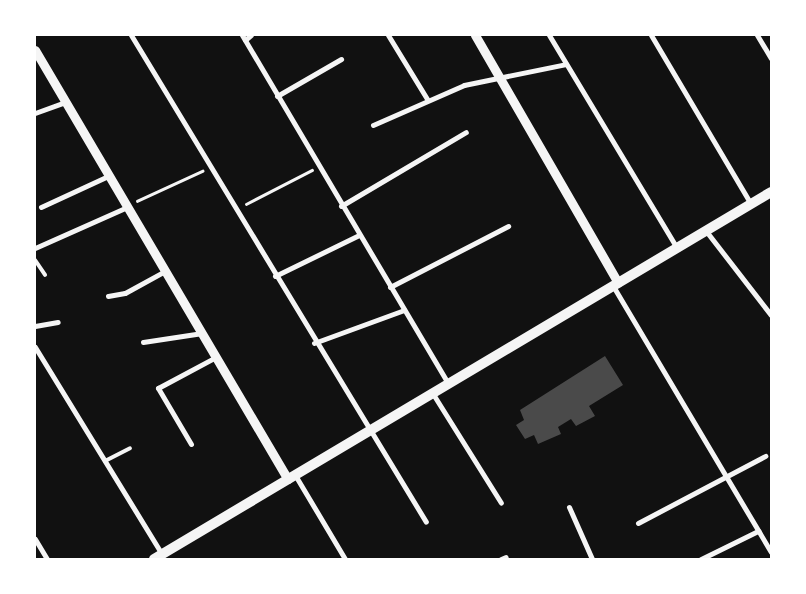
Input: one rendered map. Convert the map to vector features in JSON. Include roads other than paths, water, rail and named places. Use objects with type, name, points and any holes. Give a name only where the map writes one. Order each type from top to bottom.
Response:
[{"type":"main road","points":[[158,557],[771,192]]},
{"type":"street","points":[[131,35],[367,432],[426,522]]},
{"type":"street","points":[[251,35],[244,37],[317,167],[448,384]]},
{"type":"street","points":[[388,35],[427,99]]},
{"type":"street","points":[[475,35],[500,76],[723,476],[771,552]]},
{"type":"street","points":[[549,35],[676,248]]},
{"type":"street","points":[[651,35],[751,204]]},
{"type":"street","points":[[757,35],[771,58]]},
{"type":"street","points":[[35,50],[216,357],[345,559]]},
{"type":"street","points":[[277,96],[341,58]]},
{"type":"street","points":[[373,126],[427,99],[500,76],[566,64]]},
{"type":"street","points":[[35,113],[65,102]]},
{"type":"street","points":[[341,206],[466,132]]},
{"type":"street","points":[[41,207],[108,176]]},
{"type":"street","points":[[35,248],[127,207]]},
{"type":"street","points":[[390,287],[508,226]]},
{"type":"street","points":[[706,231],[771,315]]},
{"type":"street","points":[[275,276],[359,235]]},
{"type":"street","points":[[108,296],[125,293],[165,271]]},
{"type":"street","points":[[314,343],[404,310]]},
{"type":"street","points":[[35,326],[58,322]]},
{"type":"street","points":[[144,342],[202,333]]},
{"type":"street","points":[[35,347],[105,461],[158,557]]},
{"type":"street","points":[[191,444],[158,388],[216,357]]},
{"type":"street","points":[[432,393],[501,503]]},
{"type":"street","points":[[638,523],[723,476],[765,456]]},
{"type":"street","points":[[569,507],[592,559]]},
{"type":"street","points":[[701,559],[758,531]]},
{"type":"street","points":[[35,539],[47,559]]},
{"type":"lane","points":[[35,260],[45,275]]},
{"type":"lane","points":[[105,461],[130,448]]}]
